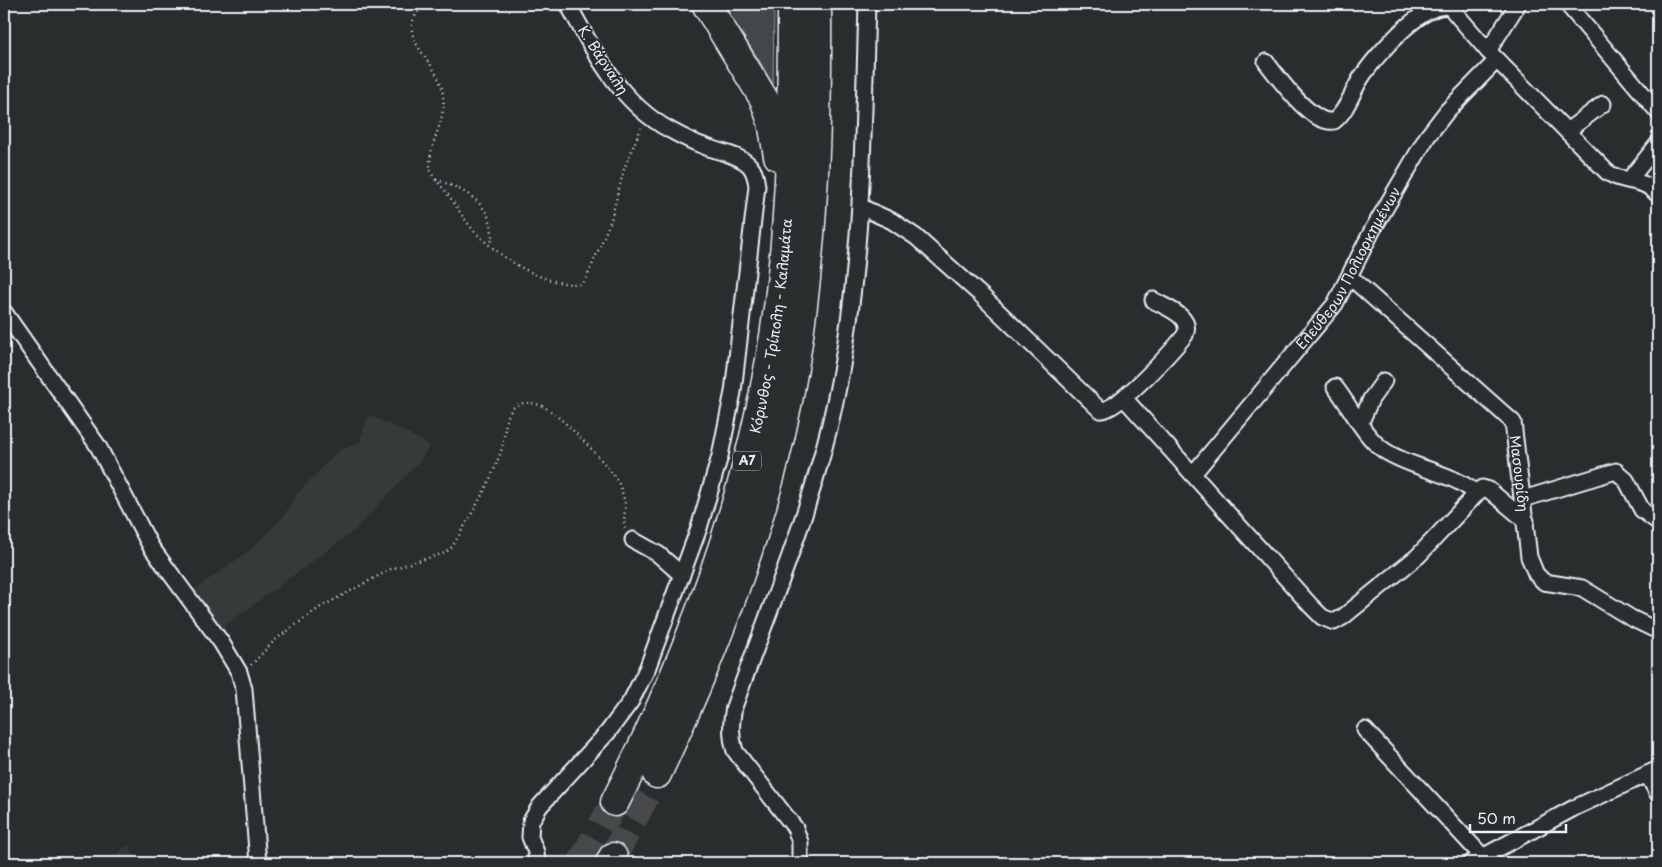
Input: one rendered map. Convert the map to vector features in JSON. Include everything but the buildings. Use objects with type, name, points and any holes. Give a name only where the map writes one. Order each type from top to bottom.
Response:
[{"type":"highway","points":[[706,4],[754,81],[772,122],[779,166],[790,314]]},
{"type":"highway","name":"Κόρινθος - Τρίπολη - Καλαμάτα","points":[[657,774],[710,655],[751,539],[776,452],[795,364],[790,314],[792,4]]},
{"type":"highway","name":"Κόρινθος - Τρίπολη - Καλαμάτα","points":[[615,802],[668,692],[715,569],[752,446],[768,369],[790,314],[815,166],[817,4]]},
{"type":"highway","points":[[790,314],[812,276],[824,168],[836,4]]},
{"type":"street","name":"Κ. Βάρναλη","points":[[568,4],[626,97],[645,114],[684,137],[737,158],[749,165],[756,177],[757,186],[737,365],[714,478],[682,575]]},
{"type":"street","points":[[800,863],[800,842],[796,828],[734,751],[730,737],[731,722],[734,707],[800,525],[832,413],[851,307],[861,207],[867,4]]},
{"type":"street","points":[[1266,62],[1299,102],[1320,119],[1332,122],[1342,113],[1361,78],[1380,52],[1412,20],[1436,6],[1444,4],[1450,7],[1493,56],[1607,172],[1616,178],[1642,182],[1658,195]]},
{"type":"street","name":"Ελεύθερων Πολιορκημένων","points":[[1193,474],[1340,296],[1368,238],[1427,137],[1493,56],[1518,4]]},
{"type":"street","points":[[1567,4],[1658,112]]},
{"type":"street","points":[[1567,131],[1603,104]]},
{"type":"street","points":[[1629,180],[1658,144]]},
{"type":"street","points":[[861,207],[892,221],[916,237],[982,296],[1100,410],[1107,411],[1124,398],[1175,347],[1186,332],[1187,324],[1183,318],[1153,300]]},
{"type":"street","name":"Μασουρίδη","points":[[1350,278],[1511,419],[1530,560],[1536,574],[1542,581],[1552,585],[1582,588],[1658,631]]},
{"type":"street","points":[[4,312],[98,446],[151,547],[222,642],[239,672],[244,689],[258,863]]},
{"type":"street","points":[[1360,424],[1371,399],[1384,381]]},
{"type":"street","points":[[1335,387],[1369,436],[1388,452],[1456,480],[1476,493]]},
{"type":"street","points":[[1124,398],[1311,606],[1322,617],[1334,622],[1418,556],[1483,487],[1526,521]]},
{"type":"street","points":[[1523,499],[1616,471],[1626,480],[1642,510],[1658,522]]},
{"type":"street","points":[[537,863],[536,852],[530,837],[531,821],[540,806],[608,732],[631,701],[647,669],[682,575],[658,554],[633,540]]},
{"type":"street","points":[[1365,730],[1477,860],[1574,808],[1653,772],[1658,794]]},
{"type":"path","points":[[425,4],[412,19],[411,32],[415,42],[432,66],[442,88],[444,106],[430,168],[436,180],[471,227],[525,271],[540,278],[571,284],[581,284],[587,277],[611,220],[624,169],[645,114]]},
{"type":"path","points":[[436,180],[468,192],[481,205],[490,220],[493,234],[491,245]]},
{"type":"path","points":[[239,672],[256,660],[275,640],[319,608],[391,569],[445,552],[452,547],[491,476],[502,448],[507,417],[513,407],[520,404],[541,405],[553,412],[603,461],[618,482],[625,506],[623,518],[625,528],[633,540]]},
{"type":"shaded area","points":[[722,4],[774,4],[773,85],[759,60]]},
{"type":"shaded area","points":[[369,415],[406,432],[430,446],[417,464],[355,530],[219,630],[191,592],[250,550],[283,517],[297,494],[337,452],[359,443]]},
{"type":"shaded area","points":[[128,845],[138,863],[106,863]]},
{"type":"tunnel","points":[[613,857],[657,774]]},
{"type":"tunnel","points":[[581,863],[615,802]]}]
